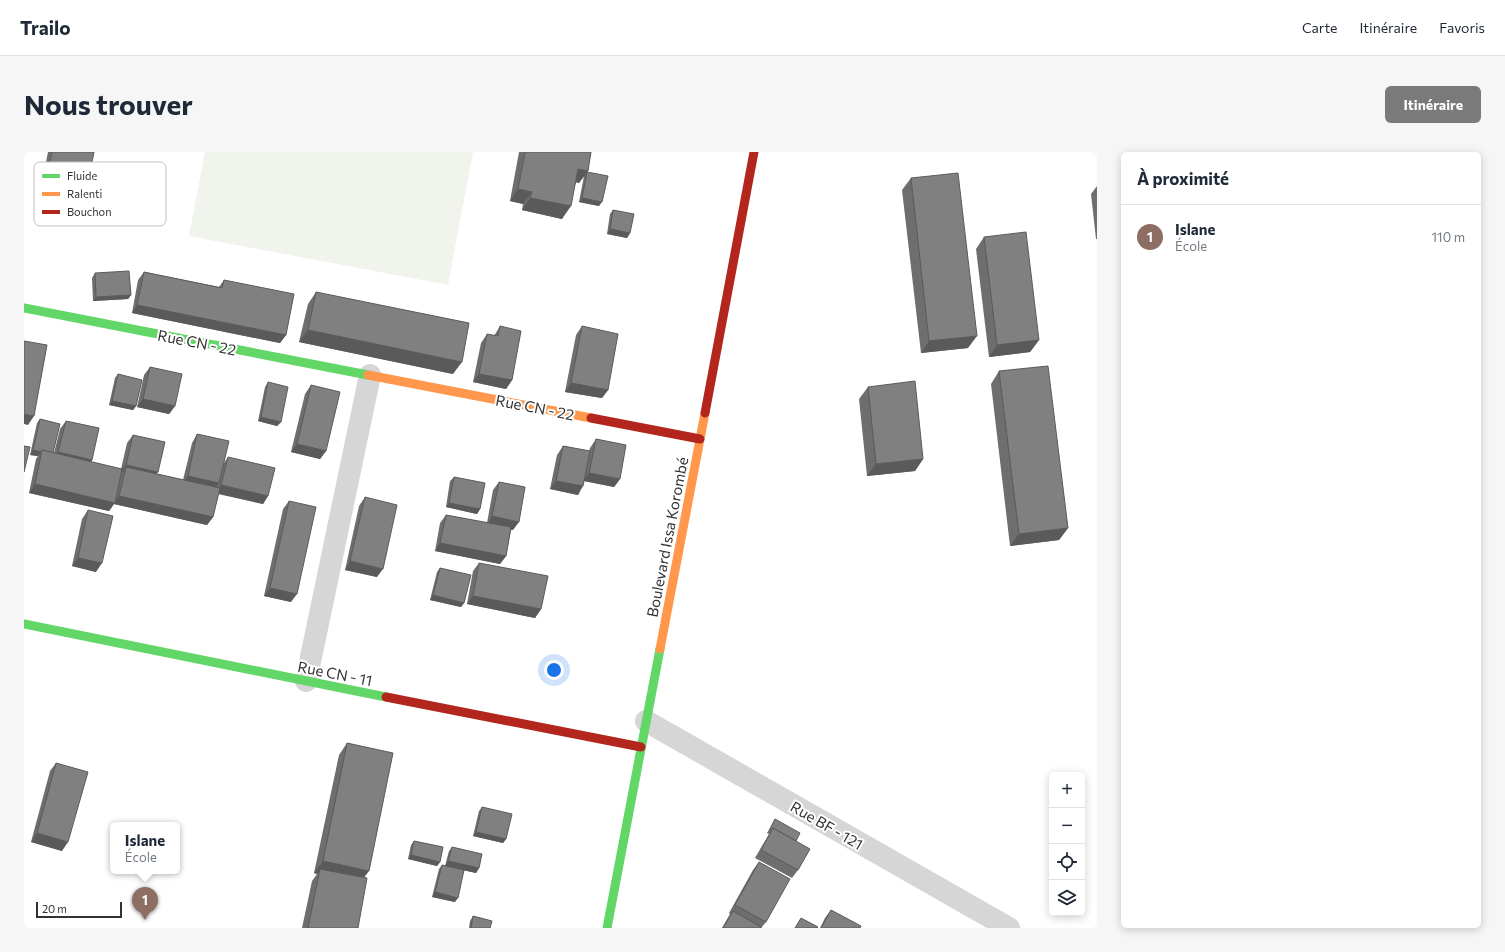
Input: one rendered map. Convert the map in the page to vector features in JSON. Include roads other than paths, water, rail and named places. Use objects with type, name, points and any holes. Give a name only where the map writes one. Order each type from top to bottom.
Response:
[{"type":"street","name":"Boulevard Issa Korombé","points":[[607,928],[754,152]]},
{"type":"street","name":"Rue CN - 22","points":[[24,308],[700,438]]},
{"type":"street","points":[[306,682],[370,375]]},
{"type":"street","name":"Rue CN - 11","points":[[24,624],[306,682],[641,748]]},
{"type":"street","name":"Rue BF - 121","points":[[646,721],[1009,928]]},
{"type":"place","name":"Islane","points":[[145,920]]}]
